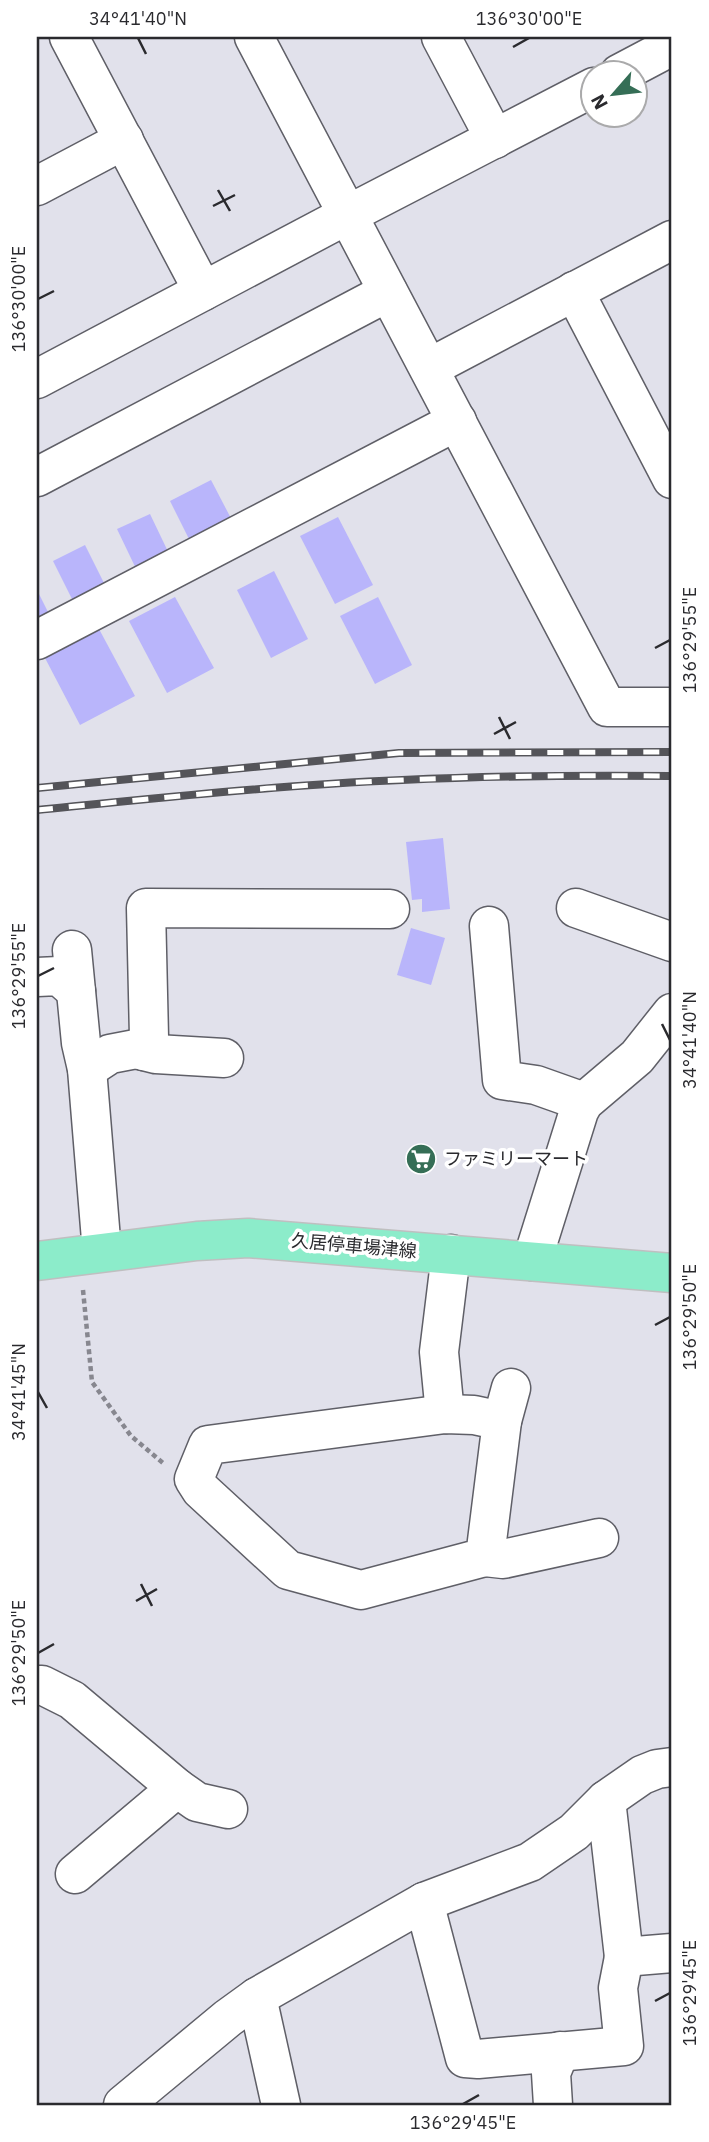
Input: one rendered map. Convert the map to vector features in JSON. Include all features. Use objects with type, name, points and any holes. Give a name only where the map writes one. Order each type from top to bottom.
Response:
[{"type":"main road","name":"久居停車場津線","points":[[37,1261],[197,1241],[248,1238],[672,1273]]},
{"type":"street","points":[[69,37],[203,291]]},
{"type":"street","points":[[254,37],[607,706],[672,707]]},
{"type":"street","points":[[441,37],[495,139]]},
{"type":"street","points":[[37,379],[580,94]]},
{"type":"street","points":[[37,186],[124,140]]},
{"type":"street","points":[[429,368],[672,240]]},
{"type":"street","points":[[37,477],[387,292]]},
{"type":"street","points":[[574,292],[672,479]]},
{"type":"street","points":[[37,640],[457,421]]},
{"type":"street","points":[[144,1051],[149,1037],[146,908],[390,909]]},
{"type":"street","points":[[576,908],[672,942]]},
{"type":"street","points":[[489,926],[502,1080],[536,1085],[584,1102]]},
{"type":"street","points":[[72,950],[87,1069],[90,1253]]},
{"type":"street","points":[[37,978],[59,976],[76,991]]},
{"type":"street","points":[[532,1261],[584,1102],[637,1057],[672,1013]]},
{"type":"street","points":[[87,1069],[110,1054],[136,1049],[156,1055],[224,1058]]},
{"type":"street","points":[[446,1414],[439,1352],[451,1254]]},
{"type":"street","points":[[479,1559],[361,1590],[298,1574],[288,1570],[201,1490],[194,1479],[208,1445],[446,1414],[474,1415],[506,1404],[479,1559],[484,1582],[586,1550]]},
{"type":"street","points":[[37,1685],[72,1700],[197,1802],[228,1809]]},
{"type":"street","points":[[122,2105],[257,1997],[424,1902],[530,1862],[574,1832],[606,1800],[642,1775],[672,1767]]},
{"type":"street","points":[[75,1874],[177,1788]]},
{"type":"street","points":[[424,1902],[464,2058],[624,2046],[618,1988],[624,1957],[606,1800]]},
{"type":"street","points":[[624,1957],[672,1953]]},
{"type":"street","points":[[257,1997],[281,2105]]},
{"type":"street","points":[[553,2105],[551,2073],[560,2052]]},
{"type":"path","points":[[90,1253],[92,1382],[131,1436],[177,1475],[194,1479]]},
{"type":"building","points":[[211,480],[236,528],[194,549],[170,501]]},
{"type":"building","points":[[150,514],[173,562],[140,577],[117,529]]},
{"type":"building","points":[[338,517],[373,585],[335,604],[300,536]]},
{"type":"building","points":[[85,545],[110,595],[78,611],[53,561]]},
{"type":"building","points":[[274,571],[308,639],[271,658],[237,590]]},
{"type":"building","points":[[37,590],[55,626],[37,635]]},
{"type":"building","points":[[175,597],[214,668],[167,693],[129,621]]},
{"type":"building","points":[[378,597],[412,665],[375,684],[340,616]]},
{"type":"building","points":[[99,629],[135,696],[80,725],[45,658]]},
{"type":"building","points":[[443,838],[450,909],[422,912],[422,899],[412,900],[406,842]]},
{"type":"building","points":[[411,928],[445,938],[431,985],[397,975]]},
{"type":"railway","points":[[37,788],[399,753],[672,752]]},
{"type":"railway","points":[[37,810],[356,782],[503,777],[672,776]]},
{"type":"place","name":"ファミリーマート","points":[[421,1159]]}]
